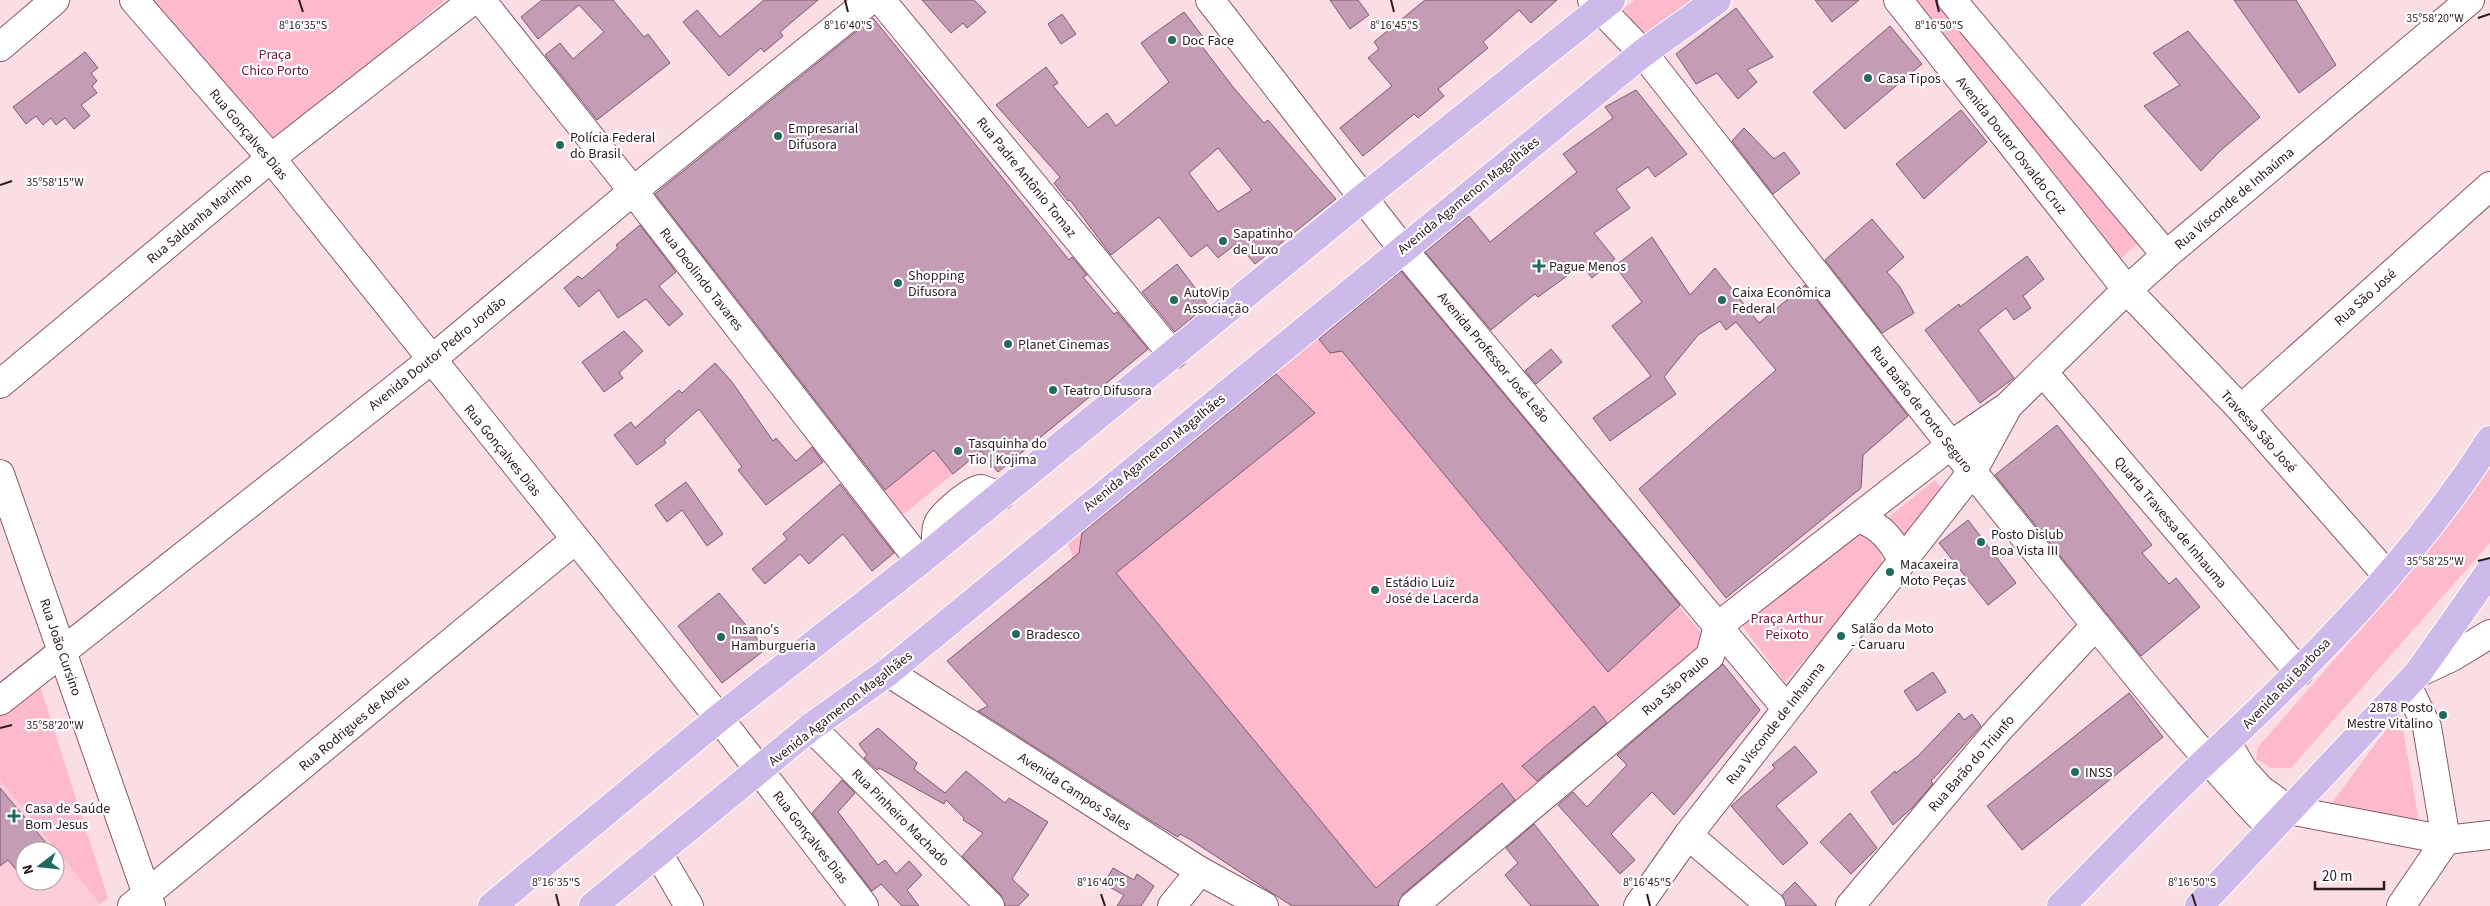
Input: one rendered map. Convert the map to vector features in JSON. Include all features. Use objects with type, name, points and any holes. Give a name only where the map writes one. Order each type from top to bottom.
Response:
[{"type":"main road","name":"Avenida Agamenon Magalhães","points":[[593,906],[811,727],[888,672],[1402,248],[1643,53],[1717,0]]},
{"type":"main road","points":[[492,906],[719,718],[928,554],[1174,355],[1601,3]]},
{"type":"main road","name":"Avenida Rui Barbosa","points":[[2061,906],[2299,672],[2387,575],[2459,490],[2490,440]]},
{"type":"main road","points":[[2199,906],[2412,679],[2490,571]]},
{"type":"street","points":[[0,47],[55,0]]},
{"type":"street","name":"Rua Gonçalves Dias","points":[[134,0],[271,158],[719,718],[864,906]]},
{"type":"street","name":"Rua Saldanha Marinho","points":[[0,384],[271,158],[473,0]]},
{"type":"street","name":"Rua Deolindo Tavares","points":[[481,0],[633,191],[928,554]]},
{"type":"street","name":"Avenida Doutor Pedro Jordão","points":[[0,701],[62,650],[431,360],[633,191],[870,0]]},
{"type":"street","name":"Rua Padre Antônio Tomaz","points":[[881,0],[1174,355]]},
{"type":"street","name":"Avenida Professor José Leão","points":[[1210,0],[1402,248],[1786,708]]},
{"type":"street","name":"Avenida Doutor Osvaldo Cruz","points":[[1898,0],[2127,290]]},
{"type":"street","points":[[1952,0],[2166,255]]},
{"type":"street","name":"Rua Visconde de Inhaúma","points":[[1951,445],[2008,406],[2127,290],[2166,255],[2470,0]]},
{"type":"street","name":"Rua Barão de Porto Seguro","points":[[1601,3],[1643,53],[1972,472],[2096,624],[2217,751],[2243,770],[2260,789],[2280,819]]},
{"type":"street","name":"Rua São José","points":[[2241,409],[2490,186]]},
{"type":"street","name":"Travessa São José","points":[[2127,290],[2241,409],[2387,575]]},
{"type":"street","name":"Quarta Travessa de Inhauma","points":[[2043,372],[2299,672]]},
{"type":"street","name":"Rua Visconde de Inhaúma","points":[[1972,472],[2008,406]]},
{"type":"street","points":[[1718,626],[1951,445]]},
{"type":"street","name":"Rua Visconde de Inhauma","points":[[1638,906],[1688,834],[1972,472]]},
{"type":"street","name":"Rua João Cursino","points":[[0,474],[62,650],[143,902]]},
{"type":"street","points":[[1858,518],[1882,530],[1902,559]]},
{"type":"street","name":"Rua Rodrigues de Abreu","points":[[143,902],[575,540]]},
{"type":"street","name":"Rua Barão do Triunfo","points":[[1850,906],[2000,728],[2096,624]]},
{"type":"street","name":"Rua São Paulo","points":[[1413,906],[1710,656],[1718,626]]},
{"type":"street","points":[[2401,906],[2446,840],[2427,727],[2412,679],[2484,635]]},
{"type":"street","name":"Avenida Campos Sales","points":[[888,672],[1200,871],[1264,906]]},
{"type":"street","name":"Rua Pinheiro Machado","points":[[811,727],[990,906]]},
{"type":"street","points":[[2280,819],[2446,840],[2490,835]]},
{"type":"street","points":[[1688,834],[1771,906]]},
{"type":"street","points":[[658,853],[689,906]]},
{"type":"street","points":[[1172,906],[1200,871]]},
{"type":"shaded area","name":"Casa de Saúde Bom Jesus","points":[[0,780],[49,841],[15,841],[15,891],[65,891],[65,861],[100,904],[97,906],[0,906]]},
{"type":"green space","name":"Praça Chico Porto","points":[[140,0],[445,0],[269,151]]},
{"type":"green space","points":[[1635,0],[1695,0],[1643,37],[1623,9]]},
{"type":"green space","points":[[1907,0],[1943,0],[2143,239],[2119,260]]},
{"type":"green space","name":"Estádio Luiz José de Lacerda","points":[[1403,269],[1709,643],[1402,906],[1384,906],[1124,706],[1066,538]]},
{"type":"green space","points":[[934,450],[953,474],[898,519],[878,496]]},
{"type":"green space","points":[[2490,468],[2490,543],[2291,768],[2271,768],[2256,759],[2258,747],[2404,580]]},
{"type":"green space","points":[[1935,480],[1942,488],[1900,539],[1884,521]]},
{"type":"green space","name":"Praça Arthur Peixoto","points":[[1854,530],[1880,543],[1883,571],[1785,682],[1736,618]]},
{"type":"green space","points":[[39,683],[108,898],[100,904],[65,861],[65,841],[49,841],[0,780],[0,716]]},
{"type":"green space","points":[[2400,711],[2419,822],[2331,804]]},
{"type":"building","points":[[542,0],[613,0],[644,37],[648,34],[670,63],[597,120],[545,55],[560,43],[573,59],[604,32],[579,5],[538,39],[521,17]]},
{"type":"building","points":[[764,0],[818,0],[780,32],[783,36],[764,52],[761,48],[729,76],[683,22],[697,10],[720,37]]},
{"type":"building","points":[[922,0],[974,0],[986,12],[967,28],[963,23],[951,33]]},
{"type":"building","points":[[1330,0],[1358,0],[1369,15],[1350,29]]},
{"type":"building","points":[[1425,0],[1557,0],[1531,23],[1519,10],[1483,42],[1488,48],[1438,89],[1444,96],[1418,118],[1414,114],[1363,156],[1340,128],[1392,86],[1368,58],[1379,49],[1374,42]]},
{"type":"building","points":[[1815,0],[1859,0],[1832,22]]},
{"type":"building","points":[[2234,0],[2296,0],[2336,65],[2299,93]]},
{"type":"building","points":[[1736,8],[1773,57],[1747,70],[1757,82],[1738,99],[1717,73],[1696,84],[1676,54]]},
{"type":"building","points":[[1184,12],[1203,37],[1198,41],[1233,87],[1264,123],[1268,120],[1336,199],[1255,264],[1237,243],[1218,258],[1207,245],[1191,257],[1159,217],[1111,255],[1070,200],[1068,201],[1054,183],[1060,177],[996,105],[1046,67],[1058,83],[1053,86],[1088,128],[1107,113],[1116,126],[1169,82],[1141,43]],"holes":[[[1218,148],[1252,190],[1218,212],[1189,173]]]},
{"type":"building","points":[[1062,14],[1076,34],[1061,44],[1048,24]]},
{"type":"building","name":"Shopping Difusora","points":[[873,18],[1069,260],[1072,257],[1087,275],[1083,277],[1114,314],[1117,312],[1148,349],[998,472],[981,451],[953,474],[934,450],[885,490],[655,194]]},
{"type":"building","name":"Casa Tipos","points":[[1890,26],[1922,64],[1845,129],[1813,92]]},
{"type":"building","points":[[2188,31],[2260,117],[2220,151],[2201,171],[2144,106],[2180,85],[2153,53]]},
{"type":"building","points":[[85,52],[98,68],[91,73],[97,81],[92,86],[97,93],[81,105],[90,116],[74,129],[65,118],[56,125],[51,118],[43,125],[36,116],[26,124],[13,107]]},
{"type":"building","points":[[1636,90],[1687,154],[1655,177],[1648,167],[1616,189],[1630,208],[1594,233],[1615,259],[1592,278],[1582,265],[1538,297],[1535,294],[1491,330],[1425,252],[1469,216],[1490,242],[1577,172],[1563,154],[1613,118],[1605,107]]},
{"type":"building","points":[[1961,110],[1987,142],[1924,199],[1896,164]]},
{"type":"building","points":[[1744,128],[1774,159],[1784,152],[1800,173],[1773,194],[1732,141]]},
{"type":"building","points":[[1872,219],[1904,257],[1887,272],[1900,287],[1914,313],[1882,333],[1825,260]]},
{"type":"building","points":[[640,225],[676,272],[659,286],[683,314],[669,326],[646,299],[618,318],[599,290],[579,307],[564,288],[578,276],[582,279],[618,248],[616,245]]},
{"type":"building","points":[[1652,237],[1690,295],[1715,268],[1759,323],[1805,285],[1908,416],[1863,455],[1861,488],[1726,598],[1639,489],[1776,370],[1736,322],[1726,330],[1720,321],[1698,335],[1664,377],[1676,394],[1610,441],[1593,418],[1651,376],[1612,326],[1642,302],[1615,266]]},
{"type":"building","points":[[2027,256],[2044,279],[2023,296],[2031,308],[2014,320],[2006,308],[1978,330],[2014,378],[1980,403],[1925,330],[1959,304],[1960,307]]},
{"type":"building","name":"AutoVip Associação","points":[[1177,264],[1208,305],[1175,332],[1142,292]]},
{"type":"building","points":[[1401,271],[1680,605],[1608,672],[1342,351],[1330,353],[1319,339]]},
{"type":"building","points":[[624,331],[643,351],[619,373],[623,378],[604,392],[582,362]]},
{"type":"building","points":[[1551,349],[1562,362],[1536,384],[1525,371]]},
{"type":"building","points":[[715,363],[732,382],[773,441],[776,438],[796,461],[812,447],[823,462],[766,505],[738,470],[742,467],[699,409],[664,440],[666,443],[637,465],[614,435],[631,422],[635,428],[679,390],[682,393]]},
{"type":"building","points":[[1276,374],[1315,413],[1116,573],[1376,888],[1502,783],[1515,800],[1403,894],[1398,906],[1292,906],[1191,840],[1180,834],[1178,837],[1148,819],[978,711],[988,706],[947,661],[1079,553],[1082,533]]},
{"type":"building","points":[[2057,425],[2152,545],[2142,553],[2169,584],[2176,578],[2200,607],[2141,656],[1995,475]]},
{"type":"building","points":[[686,482],[723,534],[707,546],[682,510],[667,522],[655,505]]},
{"type":"building","points":[[840,484],[894,553],[872,571],[843,534],[809,564],[800,554],[765,584],[752,569],[787,539],[783,534]]},
{"type":"building","points":[[1968,520],[2016,583],[1988,605],[1939,543]]},
{"type":"building","name":"Insano's Hamburgueria","points":[[719,593],[766,649],[722,683],[678,626]]},
{"type":"building","points":[[1723,664],[1760,710],[1674,815],[1652,792],[1611,834],[1635,860],[1620,874],[1558,805],[1573,792],[1587,807],[1627,765],[1617,755]]},
{"type":"building","points":[[1933,672],[1946,692],[1917,711],[1904,691]]},
{"type":"building","name":"INSS","points":[[2129,693],[2163,737],[2022,850],[1987,806]]},
{"type":"building","points":[[1594,706],[1607,723],[1537,781],[1522,766]]},
{"type":"building","points":[[1959,713],[1964,720],[1972,714],[1981,726],[1931,781],[1933,784],[1913,807],[1893,825],[1871,792],[1895,771],[1896,773],[1918,756]]},
{"type":"building","points":[[878,728],[917,763],[914,769],[945,793],[966,771],[1005,803],[1009,798],[1048,822],[1012,879],[1029,895],[1018,906],[1005,906],[1001,895],[962,856],[983,833],[963,820],[964,818],[946,800],[944,804],[879,768],[877,770],[864,758],[867,755],[859,744]]},
{"type":"building","points":[[1795,746],[1817,772],[1776,806],[1808,843],[1783,865],[1731,806],[1775,768],[1772,765]]},
{"type":"building","points":[[842,780],[855,793],[838,812],[878,865],[885,860],[896,874],[909,861],[922,875],[907,890],[919,906],[902,906],[881,884],[872,891],[812,813]]},
{"type":"building","points":[[0,788],[45,841],[15,841],[15,868],[8,860],[0,866]]},
{"type":"building","points":[[1850,813],[1877,848],[1851,874],[1820,842]]},
{"type":"building","points":[[1534,824],[1599,906],[1531,906],[1505,875],[1518,863],[1506,848]]},
{"type":"building","points":[[1113,868],[1134,880],[1137,874],[1154,886],[1141,906],[1117,906],[1124,895],[1104,884]]},
{"type":"building","points":[[1795,882],[1817,906],[1786,906],[1782,895]]},
{"type":"place","name":"Doc Face","points":[[1172,40]]},
{"type":"place","name":"Casa Tipos","points":[[1868,78]]},
{"type":"place","name":"Empresarial Difusora","points":[[778,136]]},
{"type":"place","name":"Polícia Federal do Brasil","points":[[560,145]]},
{"type":"place","name":"Sapatinho de Luxo","points":[[1223,241]]},
{"type":"place","name":"Pague Menos","points":[[1539,266]]},
{"type":"place","name":"Shopping Difusora","points":[[898,283]]},
{"type":"place","name":"AutoVip Associação","points":[[1174,300]]},
{"type":"place","name":"Caixa Econômica Federal","points":[[1722,300]]},
{"type":"place","name":"Planet Cinemas","points":[[1008,344]]},
{"type":"place","name":"Teatro Difusora","points":[[1053,390]]},
{"type":"place","name":"Tasquinha do Tio | Kojima","points":[[958,451]]},
{"type":"place","name":"Posto Dislub Boa Vista III","points":[[1981,542]]},
{"type":"place","name":"Macaxeira Moto Peças","points":[[1890,572]]},
{"type":"place","name":"Estádio Luiz José de Lacerda","points":[[1375,590]]},
{"type":"place","name":"Bradesco","points":[[1016,634]]},
{"type":"place","name":"Salão da Moto - Caruaru","points":[[1841,636]]},
{"type":"place","name":"Insano's Hamburgueria","points":[[721,637]]},
{"type":"place","name":"2878 Posto Mestre Vitalino","points":[[2443,715]]},
{"type":"place","name":"INSS","points":[[2075,772]]},
{"type":"place","name":"Casa de Saúde Bom Jesus","points":[[14,816]]}]
